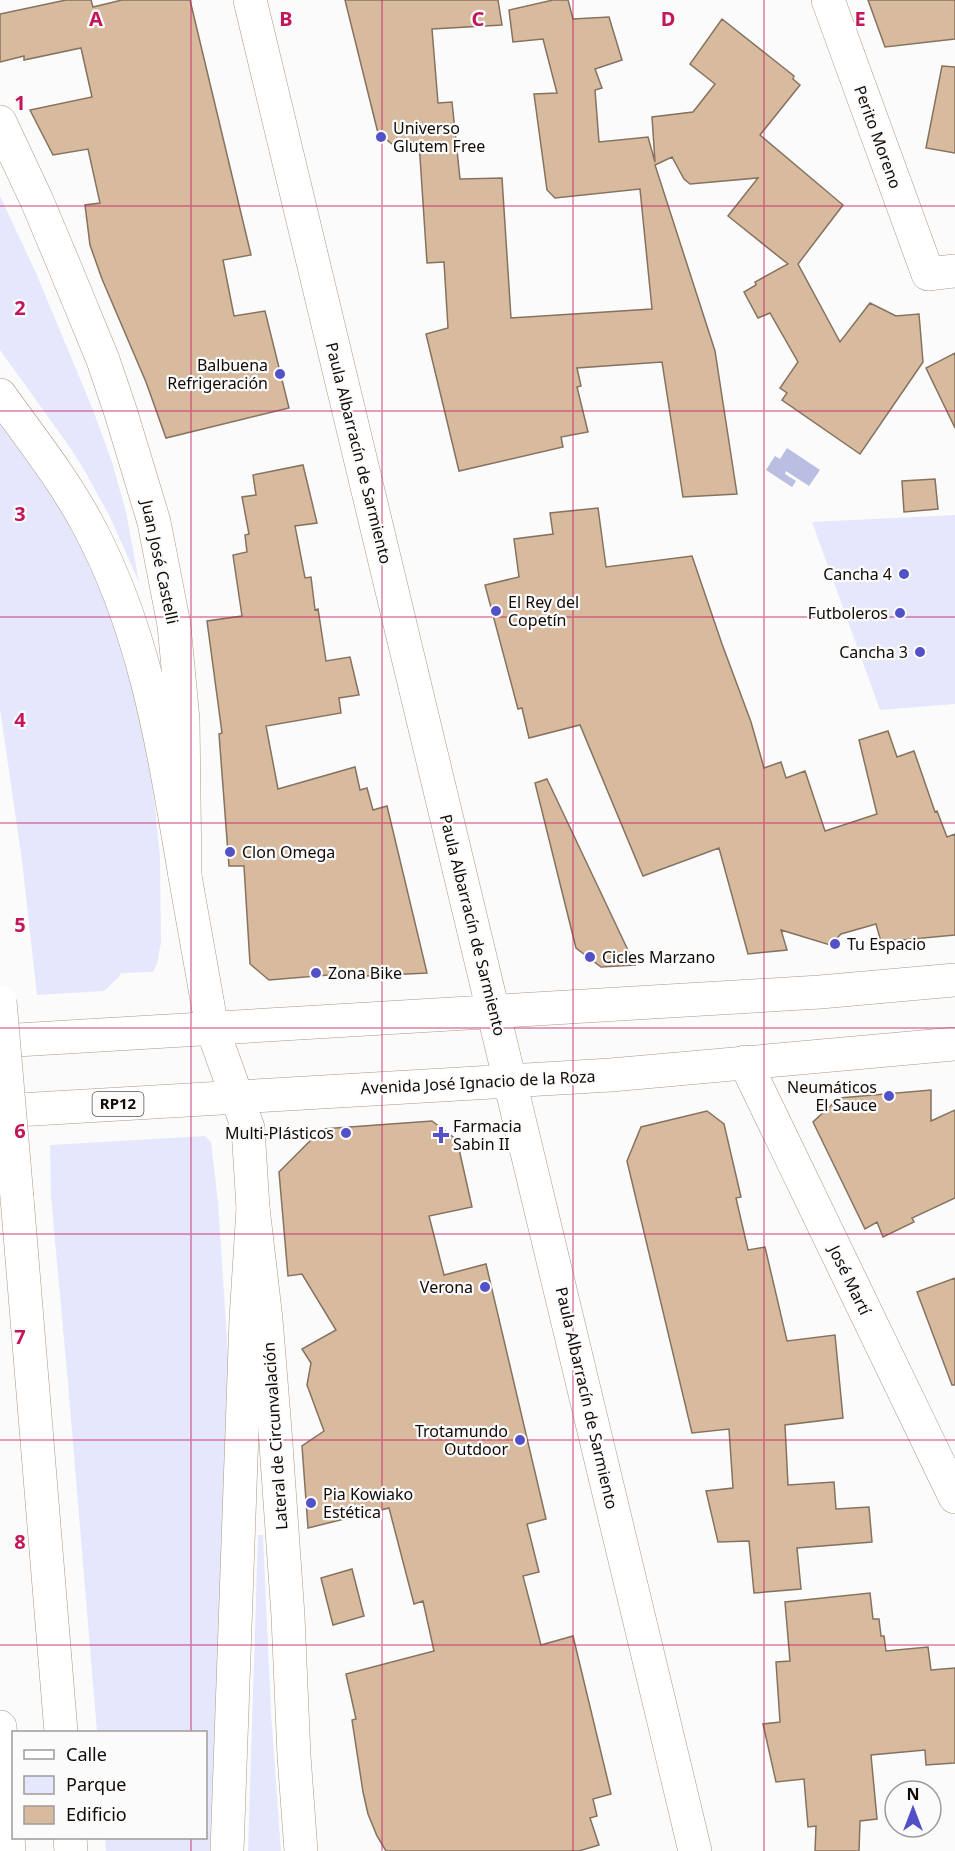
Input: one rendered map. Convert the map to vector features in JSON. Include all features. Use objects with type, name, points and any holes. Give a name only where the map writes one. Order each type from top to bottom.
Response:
[{"type":"main road","name":"Paula Albarracín de Sarmiento","points":[[250,0],[695,1851]]},
{"type":"main road","name":"Perito Moreno","points":[[828,0],[942,273]]},
{"type":"main road","name":"Juan José Castelli","points":[[0,122],[37,201],[102,360],[134,451],[154,522],[174,625],[180,685],[183,720],[185,876],[212,1028]]},
{"type":"main road","points":[[0,395],[56,471],[87,523],[126,609],[156,714],[185,876]]},
{"type":"main road","points":[[0,1041],[820,992],[955,980]]},
{"type":"main road","points":[[0,1001],[61,1731]]},
{"type":"main road","name":"Lateral de Circunvalación","points":[[212,1028],[248,1128],[253,1208],[266,1319],[275,1430],[301,1851]]},
{"type":"main road","name":"Avenida José Ignacio de la Roza","points":[[0,1111],[611,1075],[955,1044]]},
{"type":"main road","name":"José Martí","points":[[745,1062],[955,1497]]},
{"type":"main road","points":[[227,1851],[244,1374],[253,1208]]},
{"type":"main road","points":[[0,1727],[9,1851]]},
{"type":"green space","points":[[0,196],[36,273],[112,462],[126,512],[139,582],[110,517],[83,468],[0,350]]},
{"type":"green space","points":[[0,417],[76,533],[121,638],[152,775],[160,858],[161,942],[157,964],[153,972],[121,973],[104,991],[37,995],[22,861],[0,709]]},
{"type":"green space","name":"Futboleros","points":[[955,515],[955,704],[880,710],[812,522]]},
{"type":"green space","points":[[205,1136],[211,1142],[218,1202],[229,1371],[210,1851],[106,1851],[105,1839],[207,1839],[207,1731],[97,1731],[51,1196],[50,1145]]},
{"type":"green space","points":[[258,1535],[263,1535],[271,1712],[281,1851],[248,1851]]},
{"type":"water","points":[[787,448],[820,470],[809,486],[786,471],[785,474],[796,481],[792,487],[766,470],[775,456],[780,459]]},
{"type":"building","points":[[66,0],[91,0],[93,7],[122,0],[190,0],[251,255],[223,260],[234,316],[265,311],[289,408],[166,438],[146,382],[90,245],[85,205],[100,203],[88,149],[53,155],[30,110],[92,97],[81,48],[24,60],[24,56],[0,62],[0,14]]},
{"type":"building","points":[[345,0],[498,0],[502,25],[432,29],[438,103],[452,102],[460,179],[502,178],[511,318],[652,309],[640,189],[555,198],[547,190],[534,94],[557,93],[543,39],[513,42],[509,10],[553,0],[568,0],[573,19],[609,17],[622,60],[595,69],[602,88],[595,90],[599,142],[648,137],[655,162],[652,117],[693,112],[715,84],[690,64],[722,19],[794,76],[793,79],[800,85],[760,135],[843,205],[798,264],[840,342],[870,303],[896,316],[919,314],[923,362],[860,454],[782,400],[787,393],[780,388],[798,362],[770,313],[758,318],[744,292],[756,285],[755,282],[788,264],[728,216],[758,178],[690,184],[684,179],[672,157],[655,165],[715,351],[737,494],[683,497],[662,362],[577,368],[581,386],[577,387],[588,432],[561,437],[563,447],[459,471],[426,334],[448,328],[444,262],[427,263],[419,142],[392,144],[378,133]]},
{"type":"building","points":[[868,0],[955,0],[955,39],[885,47]]},
{"type":"building","points":[[942,66],[955,67],[955,153],[926,148]]},
{"type":"building","points":[[955,353],[955,428],[926,368]]},
{"type":"building","points":[[303,465],[317,523],[295,526],[305,578],[311,577],[315,610],[318,609],[326,661],[350,657],[359,695],[339,698],[341,713],[266,726],[278,789],[355,767],[360,790],[367,788],[373,810],[387,806],[427,973],[366,976],[365,972],[269,980],[250,964],[244,866],[229,866],[219,734],[222,733],[207,621],[242,616],[233,555],[247,552],[245,535],[249,534],[242,497],[256,495],[253,475]]},
{"type":"building","points":[[935,479],[938,509],[904,512],[902,481]]},
{"type":"building","points":[[598,508],[606,567],[692,556],[751,722],[764,768],[781,762],[786,778],[805,771],[825,831],[877,814],[859,740],[888,731],[897,757],[914,751],[935,812],[937,811],[947,837],[955,834],[955,935],[881,942],[876,924],[841,934],[830,945],[781,930],[787,950],[748,954],[719,848],[643,876],[580,725],[529,738],[522,708],[518,709],[485,585],[519,577],[514,539],[553,534],[550,513]]},
{"type":"building","points":[[547,779],[635,965],[601,967],[576,948],[535,783]]},
{"type":"building","points":[[931,1090],[931,1121],[955,1110],[955,1198],[912,1218],[914,1222],[883,1237],[877,1222],[865,1229],[813,1122],[839,1098]]},
{"type":"building","points":[[707,1111],[724,1124],[741,1197],[736,1198],[748,1250],[765,1247],[787,1341],[835,1335],[843,1418],[785,1425],[788,1485],[834,1482],[836,1509],[869,1507],[872,1542],[797,1548],[801,1589],[754,1593],[749,1541],[718,1542],[706,1491],[733,1488],[729,1429],[692,1433],[627,1161],[641,1127]]},
{"type":"building","points":[[432,1121],[457,1140],[472,1207],[429,1216],[444,1275],[486,1264],[546,1519],[527,1524],[539,1572],[523,1576],[541,1645],[573,1636],[611,1794],[593,1799],[597,1816],[590,1818],[599,1845],[579,1851],[386,1851],[368,1814],[363,1792],[352,1720],[356,1719],[346,1674],[434,1651],[423,1601],[414,1604],[389,1508],[308,1528],[302,1446],[324,1431],[307,1385],[311,1363],[302,1349],[336,1330],[302,1274],[288,1276],[279,1172],[322,1129]]},
{"type":"building","points":[[955,1278],[955,1385],[952,1385],[917,1292]]},
{"type":"building","points":[[352,1569],[364,1616],[333,1625],[321,1578]]},
{"type":"building","points":[[870,1593],[873,1619],[879,1619],[886,1651],[928,1647],[931,1670],[955,1668],[955,1763],[926,1765],[925,1750],[871,1755],[877,1819],[860,1821],[859,1851],[815,1851],[816,1826],[808,1827],[804,1779],[776,1782],[763,1724],[780,1722],[776,1662],[790,1661],[785,1602]]},
{"type":"place","name":"Universo Glutem Free","points":[[381,137]]},
{"type":"place","name":"Balbuena Refrigeración","points":[[280,374]]},
{"type":"place","name":"Cancha 4","points":[[904,574]]},
{"type":"place","name":"El Rey del Copetín","points":[[496,611]]},
{"type":"place","name":"Futboleros","points":[[900,613]]},
{"type":"place","name":"Cancha 3","points":[[920,652]]},
{"type":"place","name":"Clon Omega","points":[[230,852]]},
{"type":"place","name":"Tu Espacio","points":[[835,944]]},
{"type":"place","name":"Cicles Marzano","points":[[590,957]]},
{"type":"place","name":"Zona Bike","points":[[316,973]]},
{"type":"place","name":"Neumáticos El Sauce","points":[[889,1096]]},
{"type":"place","name":"Multi-Plásticos","points":[[346,1133]]},
{"type":"place","name":"Farmacia Sabin II","points":[[441,1135]]},
{"type":"place","name":"Verona","points":[[485,1287]]},
{"type":"place","name":"Trotamundo Outdoor","points":[[520,1440]]},
{"type":"place","name":"Pia Kowiako Estética","points":[[311,1503]]}]
